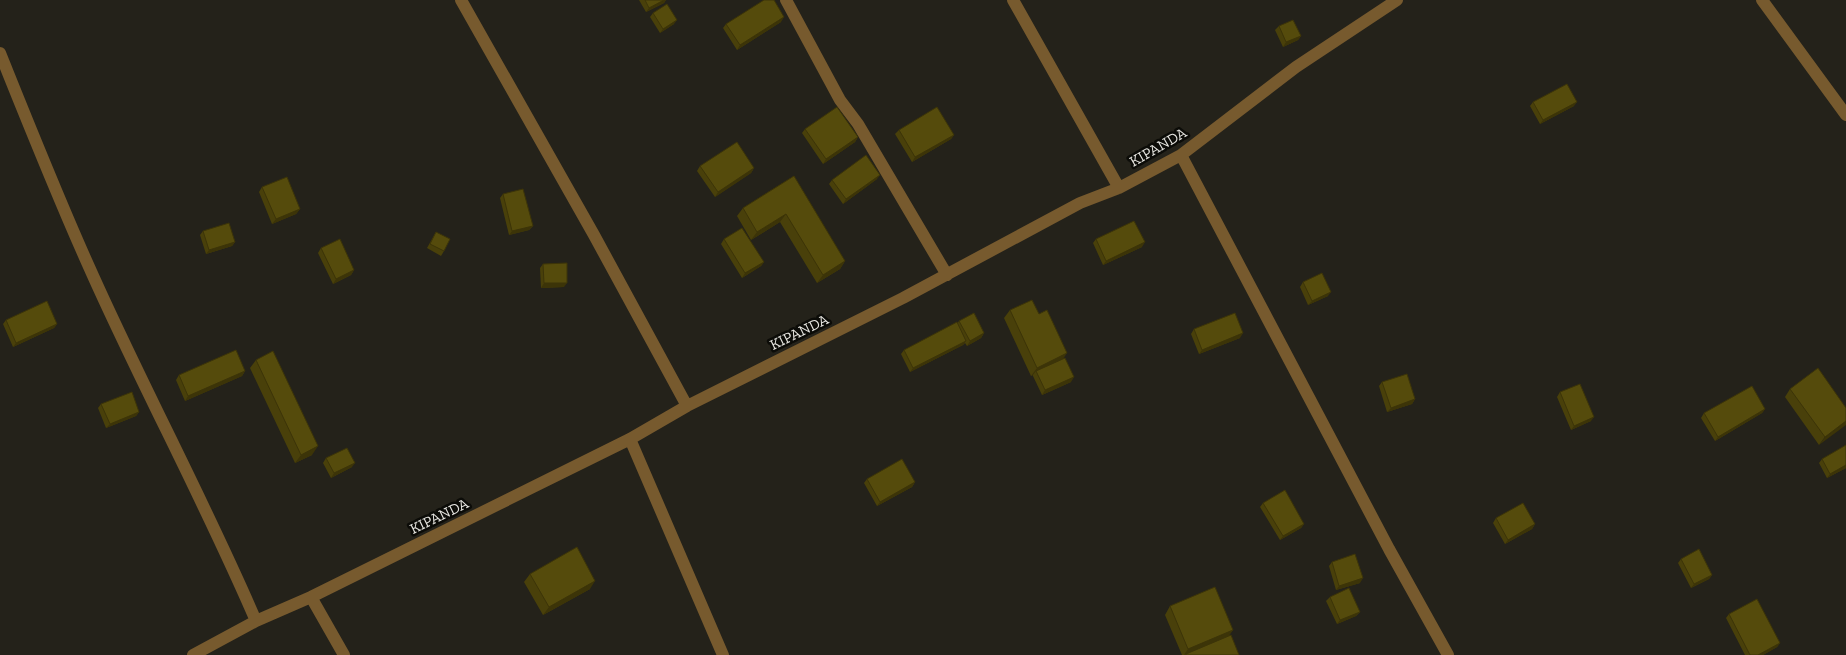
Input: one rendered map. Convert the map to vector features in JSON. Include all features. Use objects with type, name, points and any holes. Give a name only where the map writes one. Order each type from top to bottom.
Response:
[{"type":"street","points":[[461,0],[594,234],[686,406]]},
{"type":"street","points":[[786,0],[840,100],[858,124],[947,275]]},
{"type":"street","points":[[1013,0],[1119,188]]},
{"type":"street","name":"KIPANDA","points":[[194,655],[256,621],[311,597],[630,440],[686,406],[947,275],[1080,203],[1119,188],[1181,155],[1296,67],[1397,0]]},
{"type":"street","points":[[1762,0],[1846,115]]},
{"type":"street","points":[[0,53],[90,270],[230,562],[256,621]]},
{"type":"street","points":[[1181,155],[1389,548],[1448,655]]},
{"type":"street","points":[[630,440],[723,655]]},
{"type":"street","points":[[311,597],[344,655]]},
{"type":"building","points":[[645,0],[664,0],[649,8]]},
{"type":"building","points":[[764,0],[774,0],[784,17],[740,45],[726,24]]},
{"type":"building","points":[[667,4],[677,20],[663,29],[653,13]]},
{"type":"building","points":[[1293,20],[1301,36],[1286,42],[1279,26]]},
{"type":"building","points":[[1567,84],[1577,102],[1543,120],[1533,102]]},
{"type":"building","points":[[837,107],[858,137],[826,159],[805,129]]},
{"type":"building","points":[[937,107],[954,135],[915,157],[899,130]]},
{"type":"building","points":[[737,142],[754,168],[718,192],[700,166]]},
{"type":"building","points":[[866,155],[880,175],[846,199],[832,180]]},
{"type":"building","points":[[794,176],[845,261],[823,275],[786,214],[757,232],[743,208]]},
{"type":"building","points":[[287,177],[300,209],[276,219],[262,187]]},
{"type":"building","points":[[523,189],[533,226],[512,231],[503,194]]},
{"type":"building","points":[[1134,221],[1145,242],[1106,261],[1096,239]]},
{"type":"building","points":[[229,223],[235,242],[209,250],[203,231]]},
{"type":"building","points":[[742,228],[764,262],[745,273],[724,239]]},
{"type":"building","points":[[436,232],[450,239],[444,251],[430,244]]},
{"type":"building","points":[[340,239],[354,270],[336,279],[321,248]]},
{"type":"building","points":[[567,263],[567,283],[544,283],[543,264]]},
{"type":"building","points":[[1322,273],[1331,292],[1312,301],[1303,282]]},
{"type":"building","points":[[1032,300],[1039,314],[1047,310],[1067,353],[1037,368],[1010,310]]},
{"type":"building","points":[[47,301],[57,324],[16,343],[6,320]]},
{"type":"building","points":[[974,313],[984,333],[970,341],[959,321]]},
{"type":"building","points":[[1235,313],[1243,333],[1202,350],[1194,329]]},
{"type":"building","points":[[957,322],[966,341],[913,368],[904,350]]},
{"type":"building","points":[[236,350],[245,371],[188,396],[179,375]]},
{"type":"building","points":[[273,351],[318,446],[301,455],[256,360]]},
{"type":"building","points":[[1065,358],[1074,377],[1045,390],[1036,371]]},
{"type":"building","points":[[1818,368],[1846,408],[1846,421],[1825,437],[1790,389]]},
{"type":"building","points":[[1407,374],[1415,399],[1391,408],[1382,382]]},
{"type":"building","points":[[1580,384],[1594,417],[1574,426],[1560,392]]},
{"type":"building","points":[[1752,386],[1765,409],[1718,437],[1704,413]]},
{"type":"building","points":[[132,392],[139,412],[110,424],[101,404]]},
{"type":"building","points":[[1846,445],[1846,465],[1830,474],[1822,459]]},
{"type":"building","points":[[347,448],[355,463],[334,473],[326,458]]},
{"type":"building","points":[[902,459],[915,482],[880,502],[867,479]]},
{"type":"building","points":[[1285,490],[1304,524],[1283,536],[1263,503]]},
{"type":"building","points":[[1523,503],[1535,524],[1508,540],[1496,518]]},
{"type":"building","points":[[577,547],[595,581],[549,607],[530,574]]},
{"type":"building","points":[[1699,549],[1712,575],[1694,584],[1681,559]]},
{"type":"building","points":[[1355,554],[1363,578],[1339,586],[1332,562]]},
{"type":"building","points":[[1215,587],[1233,630],[1188,649],[1170,606]]},
{"type":"building","points":[[1349,588],[1360,612],[1340,620],[1330,597]]},
{"type":"building","points":[[1757,599],[1780,643],[1758,655],[1750,655],[1729,614]]},
{"type":"building","points":[[1231,635],[1239,655],[1186,655],[1186,654]]}]
